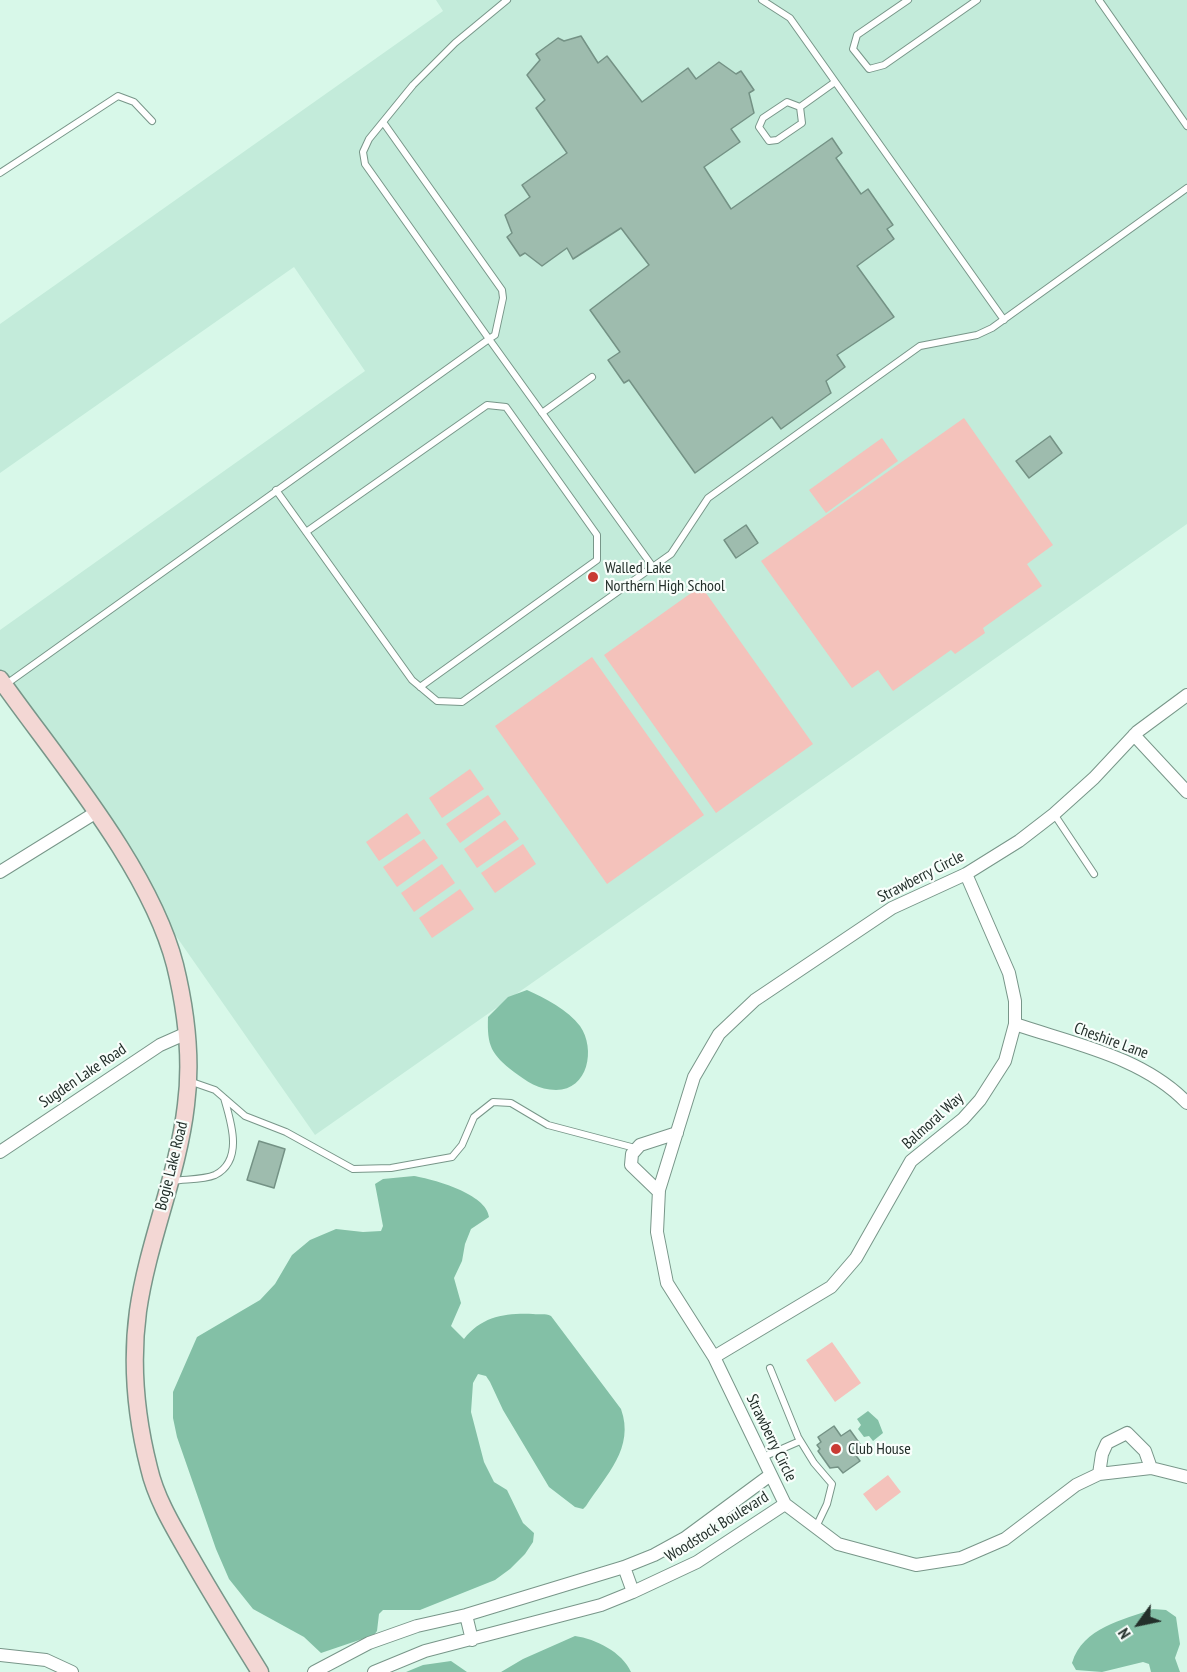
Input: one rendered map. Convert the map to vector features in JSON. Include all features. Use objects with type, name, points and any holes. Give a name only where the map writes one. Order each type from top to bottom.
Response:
[{"type":"main road","name":"Bogie Lake Road","points":[[2,682],[95,813],[151,901],[174,964],[187,1033],[186,1108],[138,1312],[135,1366],[140,1425],[149,1471],[166,1515],[260,1672]]},
{"type":"street","name":"Strawberry Circle","points":[[1187,695],[1134,735],[1054,814],[1019,840],[966,874],[892,908],[754,1000],[719,1034],[699,1068],[677,1133],[659,1192],[657,1232],[667,1282],[714,1357],[769,1476],[785,1504],[838,1544],[916,1565],[961,1558],[1005,1539],[1076,1485],[1099,1474],[1151,1468],[1187,1477]]},
{"type":"street","points":[[1134,735],[1187,792]]},
{"type":"street","points":[[0,872],[95,813]]},
{"type":"street","name":"Balmoral Way","points":[[714,1357],[831,1287],[856,1258],[911,1161],[963,1119],[980,1100],[1005,1061],[1015,1024],[1015,1001],[1009,973],[966,874]]},
{"type":"street","name":"Cheshire Lane","points":[[1015,1024],[1143,1068],[1175,1091],[1187,1103]]},
{"type":"street","name":"Sugden Lake Road","points":[[0,1152],[160,1045],[187,1033]]},
{"type":"street","points":[[659,1192],[631,1166],[630,1160],[635,1148],[677,1133]]},
{"type":"street","points":[[1099,1474],[1102,1454],[1107,1443],[1127,1433],[1138,1441],[1145,1451],[1151,1468]]},
{"type":"street","name":"Woodstock Boulevard","points":[[314,1672],[369,1643],[417,1626],[466,1615],[624,1567],[654,1555],[685,1538],[769,1476]]},
{"type":"street","name":"Woodstock Boulevard","points":[[374,1672],[426,1651],[601,1605],[633,1592],[697,1562],[785,1504]]},
{"type":"street","points":[[624,1567],[633,1592]]},
{"type":"street","points":[[466,1615],[472,1640]]},
{"type":"street","points":[[0,1655],[46,1660],[72,1672]]},
{"type":"lane","points":[[507,0],[455,43],[413,85],[369,139],[363,152],[365,164],[653,567]]},
{"type":"lane","points":[[762,0],[790,18],[1004,320]]},
{"type":"lane","points":[[908,0],[857,35],[853,50],[869,69],[884,65],[977,0]]},
{"type":"lane","points":[[1099,0],[1187,126]]},
{"type":"lane","points":[[800,107],[835,82]]},
{"type":"lane","points":[[0,174],[118,96],[134,102],[152,121]]},
{"type":"lane","points":[[787,102],[800,107],[802,123],[777,140],[769,141],[759,127],[763,118],[787,102]]},
{"type":"lane","points":[[2,682],[495,335],[503,298],[502,290],[383,122]]},
{"type":"lane","points":[[276,490],[412,680],[437,701],[462,702],[671,554],[708,498],[920,346],[977,335],[1004,320],[1187,188]]},
{"type":"lane","points":[[542,413],[592,377]]},
{"type":"lane","points":[[306,532],[488,405],[506,407],[597,535],[597,560],[420,687]]},
{"type":"lane","points":[[1054,814],[1094,874]]},
{"type":"lane","points":[[188,1080],[215,1090],[245,1116],[286,1132],[353,1169],[391,1168],[452,1156],[462,1145],[474,1117],[493,1102],[511,1103],[548,1125],[635,1148]]},
{"type":"lane","points":[[169,1181],[215,1175],[230,1161],[234,1143],[224,1098]]},
{"type":"lane","points":[[770,1368],[800,1441],[832,1484],[827,1504],[816,1527]]},
{"type":"lane","points":[[761,1458],[800,1441]]},
{"type":"shaded area","name":"Walled Lake Northern High School","points":[[436,0],[1187,0],[1187,524],[315,1135],[0,684],[0,630],[365,371],[294,267],[0,473],[0,324],[443,11]]},
{"type":"shaded area","points":[[964,418],[1053,545],[1027,564],[1042,586],[983,628],[985,633],[955,654],[951,650],[893,691],[878,670],[852,688],[761,561]]},
{"type":"shaded area","points":[[882,438],[898,461],[826,513],[809,490]]},
{"type":"shaded area","points":[[701,586],[813,744],[716,813],[604,655]]},
{"type":"shaded area","points":[[592,657],[704,815],[607,884],[495,726]]},
{"type":"shaded area","points":[[470,769],[484,789],[442,818],[429,798]]},
{"type":"shaded area","points":[[488,795],[501,814],[460,843],[446,824]]},
{"type":"shaded area","points":[[407,813],[421,833],[379,861],[366,842]]},
{"type":"shaded area","points":[[505,820],[519,839],[477,868],[464,849]]},
{"type":"shaded area","points":[[424,839],[438,858],[397,887],[383,867]]},
{"type":"shaded area","points":[[523,844],[536,864],[495,893],[481,873]]},
{"type":"shaded area","points":[[442,864],[455,883],[414,912],[401,893]]},
{"type":"shaded area","points":[[460,889],[474,909],[432,938],[419,918]]},
{"type":"shaded area","points":[[527,990],[563,1010],[580,1026],[585,1035],[588,1046],[586,1067],[576,1083],[567,1088],[550,1090],[533,1084],[506,1066],[492,1049],[488,1035],[488,1017],[508,997]]},
{"type":"shaded area","points":[[414,1176],[446,1184],[469,1195],[479,1201],[489,1217],[471,1229],[465,1244],[462,1261],[454,1278],[461,1303],[451,1326],[464,1339],[479,1325],[504,1315],[545,1314],[551,1316],[621,1409],[624,1436],[621,1449],[610,1472],[583,1509],[575,1507],[549,1487],[503,1410],[490,1382],[486,1376],[478,1374],[473,1383],[471,1412],[484,1462],[494,1482],[507,1490],[523,1523],[534,1533],[533,1542],[510,1569],[495,1580],[420,1610],[383,1610],[379,1614],[377,1631],[374,1635],[321,1653],[304,1637],[253,1609],[229,1579],[216,1549],[177,1437],[173,1418],[173,1392],[197,1337],[260,1300],[275,1284],[292,1255],[310,1240],[336,1229],[381,1231],[383,1226],[375,1184],[383,1179]]},
{"type":"shaded area","points":[[832,1342],[861,1383],[835,1402],[806,1360]]},
{"type":"shaded area","points":[[868,1411],[878,1420],[883,1433],[873,1441],[869,1436],[864,1437],[858,1429],[861,1425],[857,1419]]},
{"type":"shaded area","points":[[888,1475],[901,1492],[876,1511],[863,1494]]},
{"type":"shaded area","points":[[1153,1609],[1166,1610],[1176,1617],[1180,1644],[1175,1658],[1180,1672],[1151,1672],[1149,1664],[1143,1662],[1102,1672],[1076,1670],[1072,1663],[1077,1651],[1095,1633],[1117,1621]]},
{"type":"shaded area","points":[[575,1636],[591,1640],[615,1653],[631,1672],[501,1672],[523,1659]]},
{"type":"shaded area","points":[[451,1661],[467,1672],[406,1672],[423,1665]]},
{"type":"building","points":[[581,36],[598,63],[607,56],[642,102],[688,68],[696,79],[719,62],[736,74],[741,71],[754,90],[749,93],[754,113],[731,129],[740,142],[704,167],[731,209],[832,138],[842,153],[836,158],[861,194],[868,189],[893,225],[887,229],[894,239],[857,266],[894,317],[837,355],[845,367],[826,381],[831,393],[781,429],[772,417],[695,473],[629,380],[624,383],[608,360],[620,352],[590,310],[649,265],[621,228],[573,259],[567,248],[542,266],[525,253],[520,256],[507,237],[512,233],[505,215],[530,197],[522,185],[567,153],[536,108],[545,100],[527,75],[540,60],[536,54],[558,38],[564,41]]},
{"type":"building","points":[[1050,436],[1062,453],[1029,478],[1016,461]]},
{"type":"building","points":[[746,525],[758,543],[736,558],[724,540]]},
{"type":"building","points":[[259,1141],[285,1149],[274,1188],[247,1180]]},
{"type":"building","name":"Club House","points":[[834,1426],[841,1436],[850,1430],[860,1444],[852,1450],[860,1461],[843,1473],[838,1467],[830,1468],[818,1451],[820,1449],[817,1445],[821,1442],[818,1437]]},
{"type":"place","name":"Walled Lake Northern High School","points":[[593,577]]},
{"type":"place","name":"Club House","points":[[836,1449]]}]
